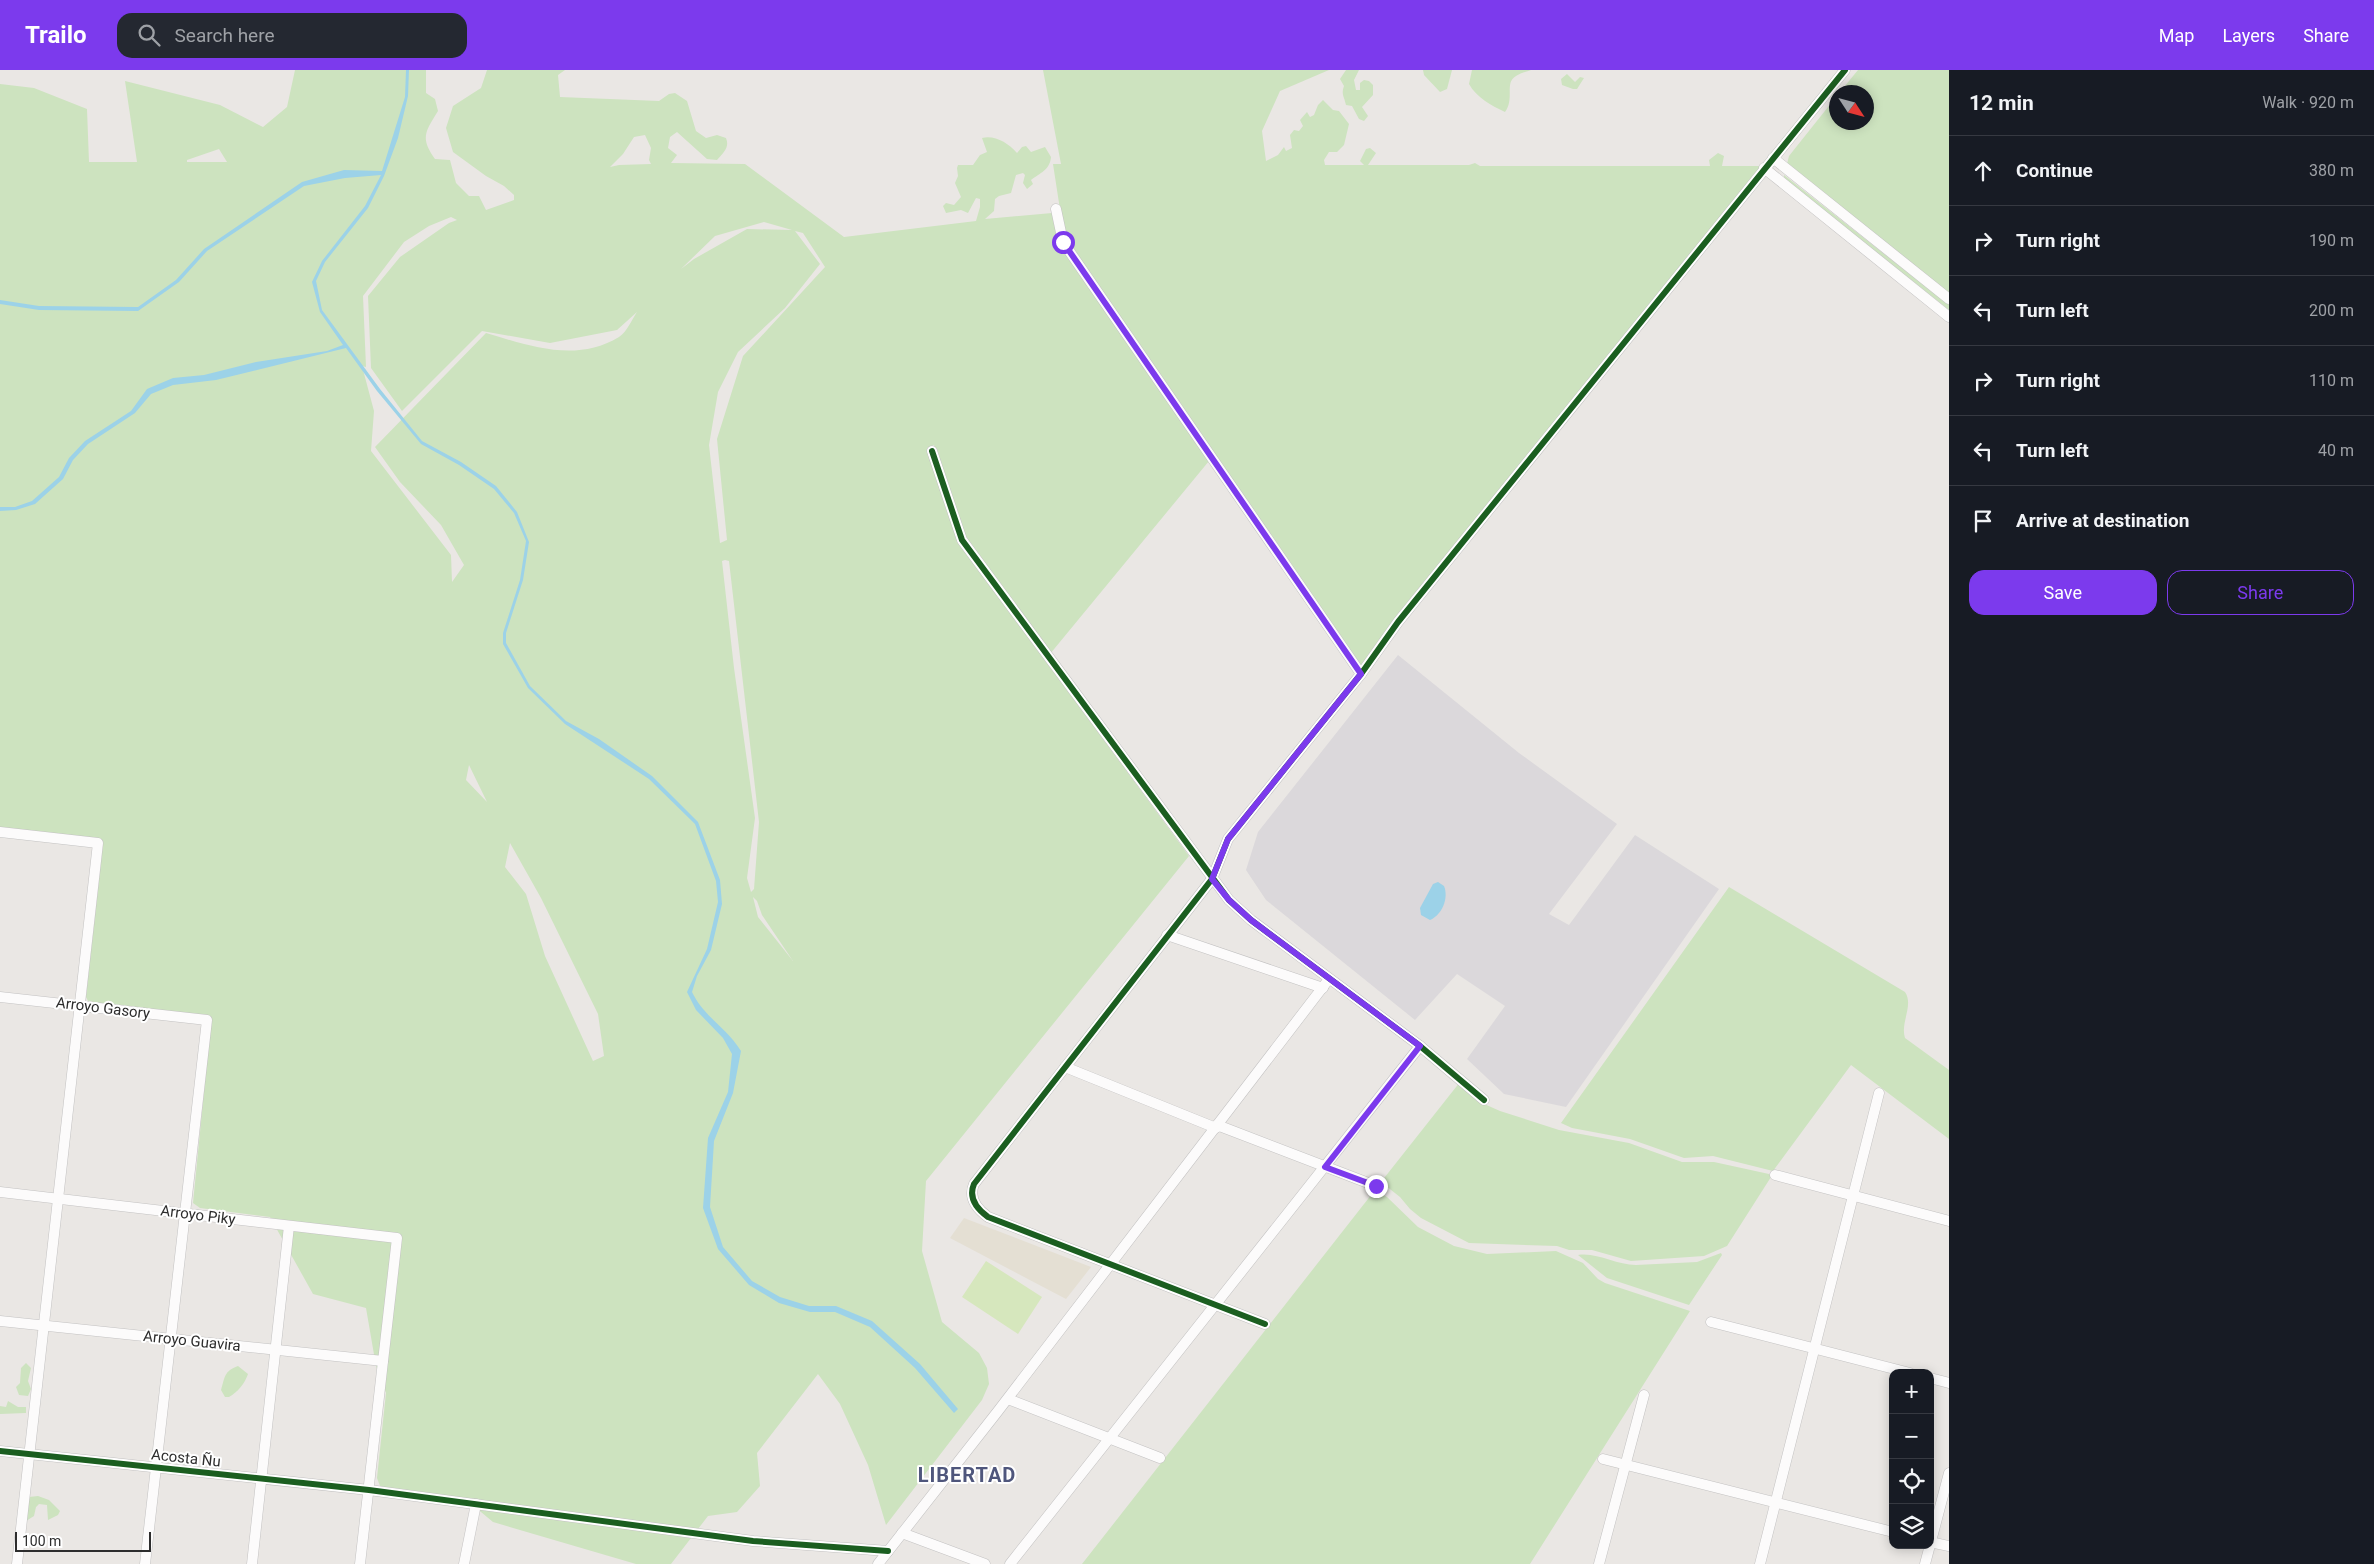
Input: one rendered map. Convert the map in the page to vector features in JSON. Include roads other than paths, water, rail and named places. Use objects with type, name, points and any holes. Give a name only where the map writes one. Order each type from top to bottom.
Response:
[{"type":"street","points":[[1266,1324],[988,1217],[979,1210],[971,1191],[974,1184],[1212,879],[1228,839],[1361,674],[1398,622],[1845,70]]},
{"type":"street","points":[[1773,158],[1949,299]]},
{"type":"street","points":[[1764,168],[1949,316]]},
{"type":"street","points":[[1056,209],[1063,242],[1361,674]]},
{"type":"street","points":[[932,452],[962,540],[1229,900],[1251,920],[1420,1046],[1484,1100]]},
{"type":"street","points":[[0,832],[98,843],[17,1564]]},
{"type":"street","points":[[1167,935],[1322,988]]},
{"type":"street","points":[[878,1564],[1008,1399],[1329,979]]},
{"type":"street","name":"Arroyo Gasory","points":[[0,996],[207,1020],[185,1213]]},
{"type":"street","points":[[1010,1564],[1420,1046]]},
{"type":"street","points":[[1065,1067],[1376,1186]]},
{"type":"street","points":[[1760,1564],[1879,1093]]},
{"type":"street","points":[[1775,1174],[1949,1221]]},
{"type":"street","name":"Arroyo Piky","points":[[0,1192],[397,1238],[383,1361]]},
{"type":"street","points":[[145,1564],[185,1213]]},
{"type":"street","points":[[252,1564],[289,1226]]},
{"type":"street","name":"Arroyo Guavira","points":[[0,1321],[383,1361]]},
{"type":"street","points":[[1711,1322],[1895,1369]]},
{"type":"street","points":[[360,1564],[383,1361]]},
{"type":"street","points":[[1934,1379],[1949,1383]]},
{"type":"street","points":[[1599,1564],[1644,1395]]},
{"type":"street","points":[[1008,1399],[1160,1458]]},
{"type":"street","name":"Acosta Ñu","points":[[0,1451],[369,1490],[744,1540],[888,1551]]},
{"type":"street","points":[[1603,1459],[1889,1531]]},
{"type":"street","points":[[1934,1530],[1949,1473]]},
{"type":"street","points":[[464,1564],[476,1504]]},
{"type":"street","points":[[902,1533],[985,1564]]},
{"type":"street","points":[[1934,1543],[1949,1546]]},
{"type":"street","points":[[1925,1564],[1929,1549]]},
{"type":"water","points":[[406,70],[409,70],[408,96],[398,138],[384,176],[368,208],[325,262],[316,281],[322,310],[380,389],[422,441],[461,462],[496,486],[517,512],[529,542],[523,580],[506,633],[506,643],[530,686],[566,721],[599,739],[652,776],[698,822],[720,880],[722,904],[711,950],[697,976],[692,992],[697,1001],[729,1035],[741,1051],[733,1093],[714,1141],[710,1207],[723,1247],[752,1281],[780,1297],[809,1306],[836,1306],[872,1321],[920,1364],[958,1409],[954,1413],[915,1368],[870,1327],[835,1312],[810,1312],[779,1303],[749,1285],[718,1249],[703,1208],[708,1138],[728,1092],[732,1054],[723,1038],[696,1010],[687,992],[707,949],[718,902],[716,881],[695,824],[649,779],[565,724],[528,688],[503,644],[503,633],[520,580],[526,541],[514,513],[494,489],[459,465],[421,444],[377,391],[346,348],[216,380],[173,385],[151,394],[135,413],[88,444],[73,460],[63,479],[35,504],[16,510],[0,511],[0,507],[15,507],[32,501],[59,477],[69,458],[85,441],[131,411],[147,389],[173,378],[204,375],[256,362],[327,351],[343,345],[320,312],[312,282],[322,261],[365,206],[381,175],[345,178],[304,186],[207,251],[179,282],[138,311],[39,310],[0,304],[0,300],[39,306],[138,307],[176,280],[204,249],[302,182],[344,170],[382,171],[405,97]]},
{"type":"water","points":[[1438,882],[1444,886],[1445,901],[1438,914],[1430,920],[1421,915],[1420,908],[1433,884]]},
{"type":"district","name":"LIBERTAD","points":[[967,1475]]}]
